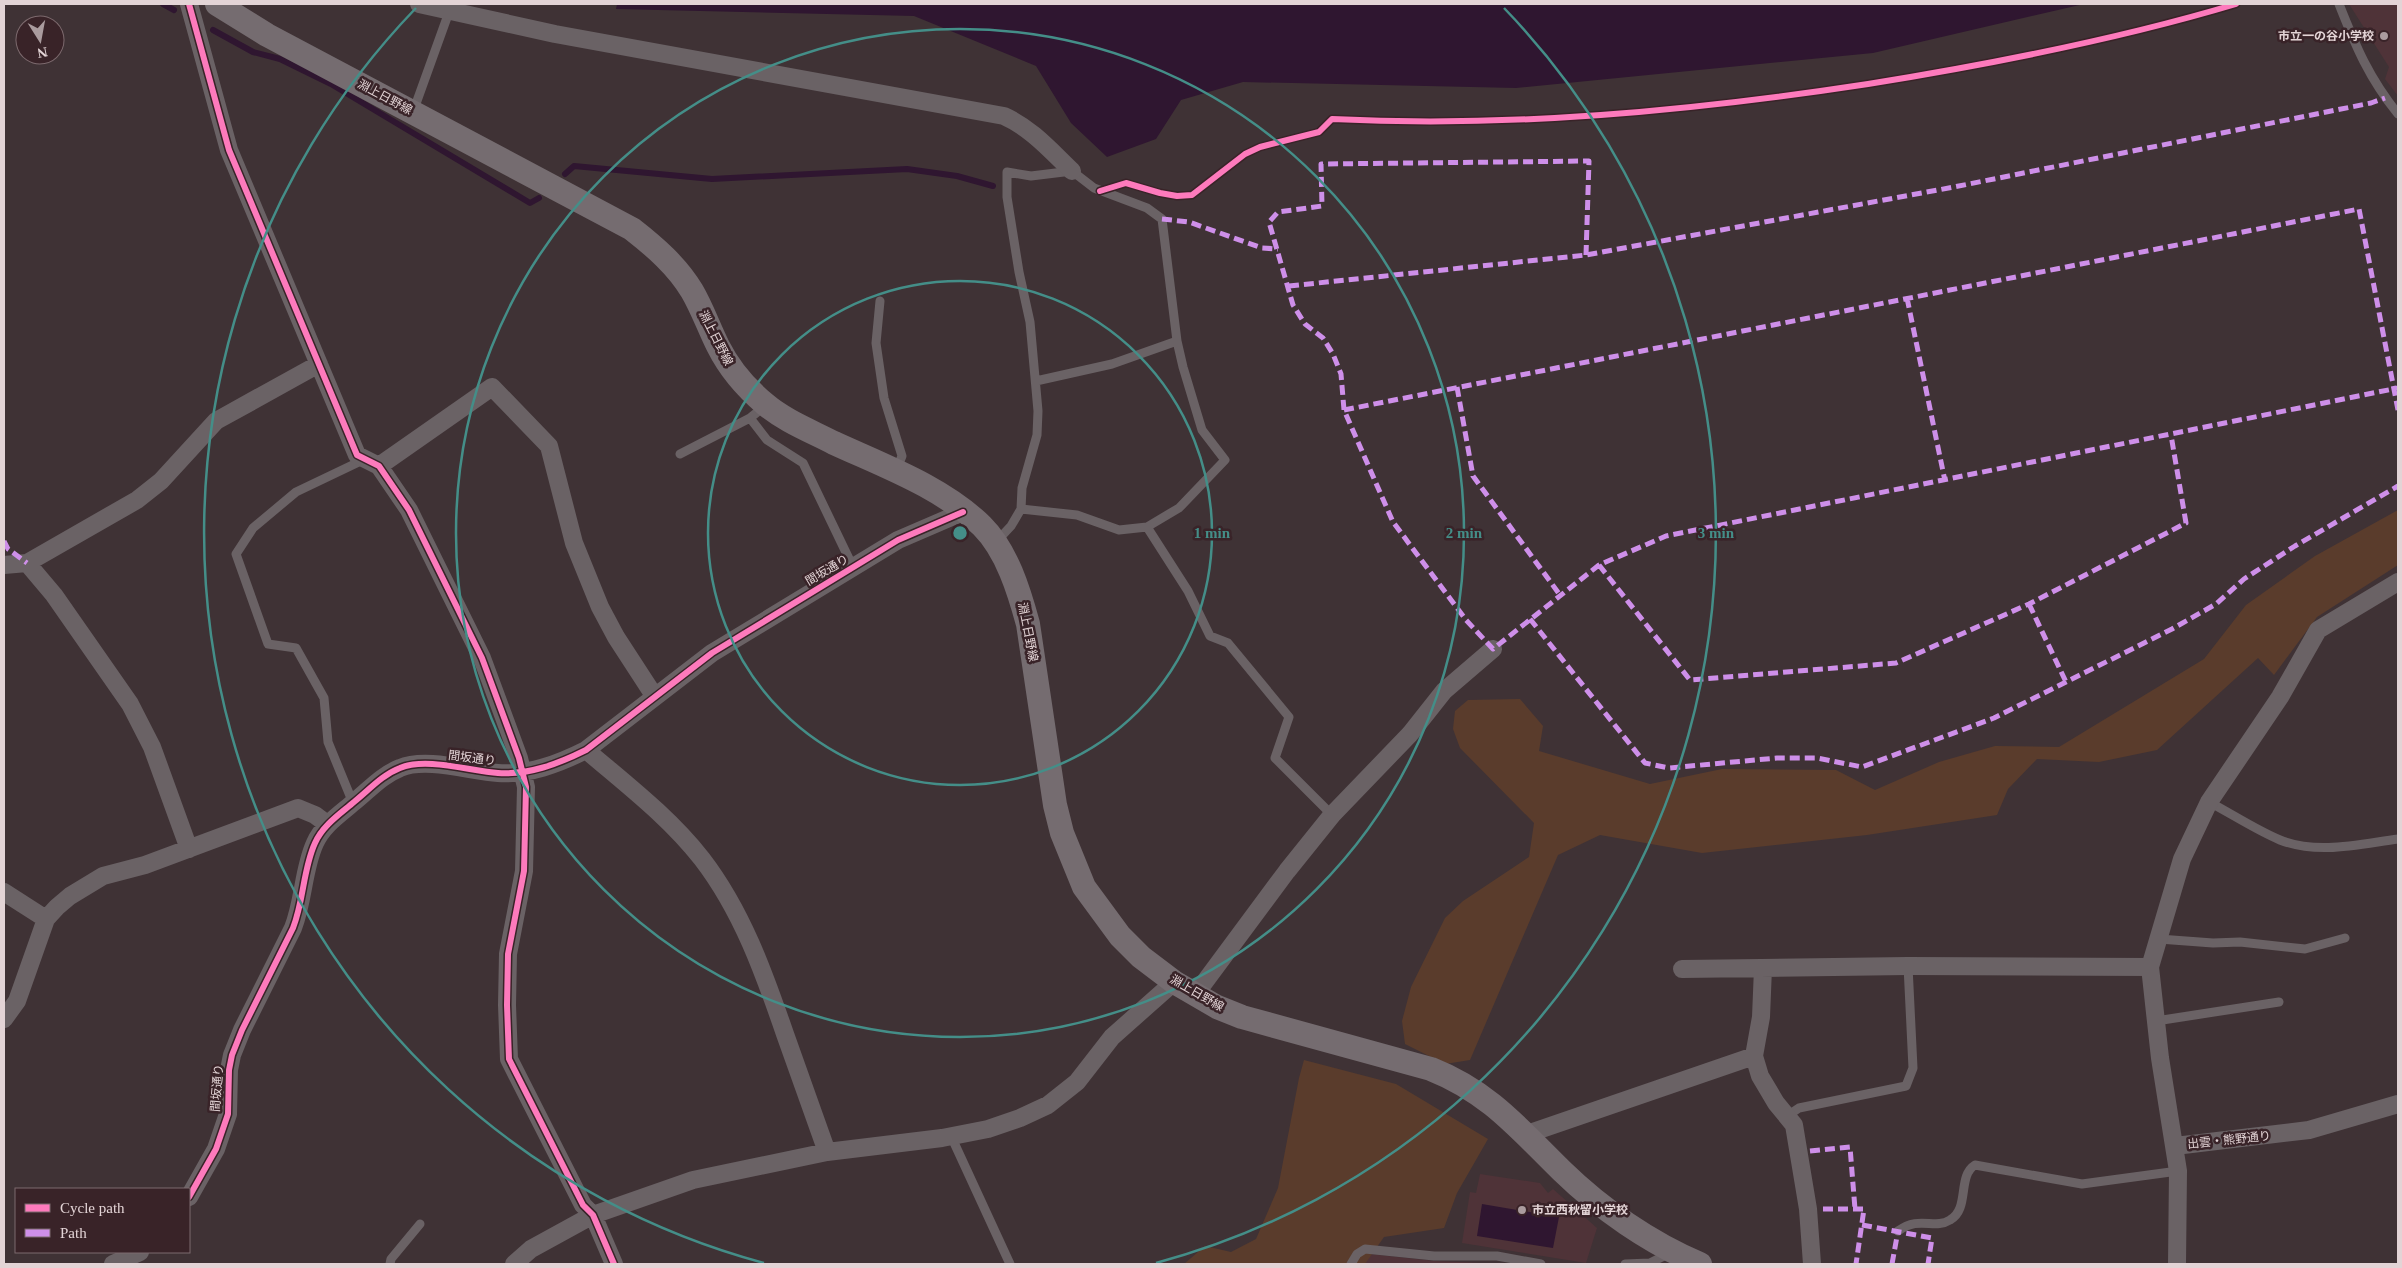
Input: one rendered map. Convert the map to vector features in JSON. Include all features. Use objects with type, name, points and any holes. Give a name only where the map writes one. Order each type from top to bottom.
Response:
[{"type":"main road","name":"淵上日野線","points":[[217,4],[267,34],[632,229],[662,253],[692,292],[718,347],[758,411],[793,423],[940,495],[982,527],[994,544],[1015,583],[1028,624],[1055,805],[1072,862],[1084,888],[1120,936],[1141,956],[1174,982],[1195,995],[1242,1017],[1431,1069],[1452,1077],[1488,1100],[1527,1134],[1562,1171],[1600,1204],[1672,1252],[1700,1264]]},
{"type":"street","points":[[189,4],[230,150],[357,455],[371,463],[409,510],[482,658],[502,707],[526,787],[524,870],[508,954],[509,1059],[583,1205],[593,1215],[614,1264]]},
{"type":"street","points":[[419,4],[555,34],[1004,116],[1017,122],[1031,133],[1072,171]]},
{"type":"street","points":[[4,565],[27,563],[137,500],[161,481],[216,422],[234,410],[319,364]]},
{"type":"street","points":[[371,463],[492,387],[549,446],[574,543],[600,607],[616,637],[655,697]]},
{"type":"street","name":"間坂通り","points":[[190,1195],[216,1149],[228,1114],[229,1070],[232,1054],[293,928],[299,912],[310,855],[327,824],[384,777],[401,767],[425,764],[499,773],[523,773],[562,762],[586,750],[712,653],[898,540],[963,512]]},
{"type":"street","points":[[27,563],[54,595],[130,704],[152,747],[189,849]]},
{"type":"street","points":[[2175,1146],[2156,1021],[2150,967],[2182,859],[2209,802],[2280,697],[2318,630],[2398,582]]},
{"type":"street","points":[[1195,995],[1287,870],[1332,815],[1410,734],[1444,691],[1493,649]]},
{"type":"street","points":[[586,750],[648,801],[690,845],[722,887],[751,942],[768,982],[827,1152]]},
{"type":"street","points":[[4,1019],[17,1000],[46,919],[57,907],[103,876],[146,866],[298,808],[315,815],[327,824]]},
{"type":"street","points":[[4,892],[46,919]]},
{"type":"street","points":[[1682,969],[1908,966],[2150,967]]},
{"type":"street","points":[[1764,968],[1761,1017],[1754,1056],[1760,1076],[1794,1125],[1808,1209],[1812,1264]]},
{"type":"street","points":[[514,1264],[531,1248],[593,1215],[693,1180],[827,1152],[951,1136],[988,1129],[1048,1105],[1077,1082],[1112,1036],[1174,982]]},
{"type":"street","points":[[1527,1134],[1754,1056]]},
{"type":"street","name":"出雲・熊野通り","points":[[2177,1264],[2178,1171],[2175,1146],[2309,1130],[2396,1109]]},
{"type":"street","points":[[113,1264],[138,1257]]},
{"type":"lane","points":[[2339,4],[2361,58],[2372,79],[2398,114]]},
{"type":"lane","points":[[413,112],[449,12]]},
{"type":"lane","points":[[994,544],[1011,526],[1021,509],[1022,488],[1037,435],[1036,381],[1030,322],[1019,272],[1007,197],[1007,172],[1031,176],[1072,171],[1094,188],[1147,208],[1162,220],[1177,341],[1202,430],[1225,460],[1179,508],[1147,527],[1119,530],[1077,515],[1021,509]]},
{"type":"lane","points":[[880,301],[876,343],[884,398],[902,456],[895,472]]},
{"type":"lane","points":[[1036,381],[1112,364],[1177,341]]},
{"type":"lane","points":[[680,454],[758,411],[767,440],[803,464],[853,567]]},
{"type":"lane","points":[[353,803],[328,742],[324,698],[296,648],[268,644],[236,554],[253,528],[296,492],[371,463]]},
{"type":"lane","points":[[1147,527],[1188,591],[1210,636],[1228,643],[1289,717],[1275,758],[1332,815]]},
{"type":"lane","points":[[2209,802],[2281,840],[2313,847],[2331,848],[2398,839]]},
{"type":"lane","points":[[2159,939],[2213,943],[2240,942],[2305,949],[2345,938]]},
{"type":"lane","points":[[1787,1116],[1799,1108],[1906,1086],[1913,1068],[1908,966]]},
{"type":"lane","points":[[2156,1021],[2279,1002]]},
{"type":"lane","points":[[951,1136],[1010,1264]]},
{"type":"lane","points":[[1898,1231],[1917,1222],[1936,1224],[1951,1220],[1958,1212],[1965,1190],[1966,1174],[1975,1165],[2082,1184],[2178,1171]]},
{"type":"lane","points":[[390,1264],[391,1259],[420,1224]]},
{"type":"lane","points":[[1351,1264],[1357,1254],[1365,1249],[1434,1256],[1496,1256],[1541,1264]]},
{"type":"lane","points":[[1625,1264],[1650,1263],[1672,1252]]},
{"type":"shaded area","points":[[617,4],[2084,4],[1873,53],[1516,88],[1243,82],[1181,100],[1156,139],[1107,157],[1071,123],[1036,66],[914,16],[616,9]]},
{"type":"shaded area","name":"市立一の谷小学校","points":[[2349,4],[2398,4],[2398,96],[2385,79],[2389,67]]},
{"type":"shaded area","points":[[2398,510],[2398,565],[2317,617],[2274,675],[2258,658],[2157,750],[2099,762],[2037,759],[2008,789],[1997,815],[1867,835],[1702,853],[1600,835],[1558,855],[1470,1060],[1445,1064],[1405,1044],[1402,1021],[1411,987],[1445,918],[1463,901],[1529,857],[1534,823],[1460,748],[1453,729],[1455,711],[1468,700],[1520,699],[1543,726],[1539,751],[1650,784],[1722,769],[1836,770],[1875,790],[1939,762],[1995,746],[2059,747],[2204,659],[2246,605],[2315,556]]},
{"type":"shaded area","points":[[1304,1060],[1396,1084],[1488,1139],[1457,1193],[1444,1228],[1384,1237],[1365,1264],[1184,1264],[1205,1246],[1231,1252],[1256,1239],[1278,1188]]},
{"type":"shaded area","name":"市立西秋留小学校","points":[[1480,1174],[1540,1183],[1548,1193],[1553,1189],[1597,1228],[1586,1263],[1462,1243],[1470,1192],[1476,1193]]},
{"type":"shaded area","points":[[1482,1204],[1559,1217],[1553,1248],[1477,1236]]},
{"type":"shaded area","points":[[1369,1254],[1435,1261],[1504,1264],[1365,1264]]},
{"type":"waterway","points":[[163,4],[174,10]]},
{"type":"waterway","points":[[213,30],[253,52],[280,59],[331,84],[530,203],[539,198]]},
{"type":"waterway","points":[[565,174],[574,166],[712,179],[907,169],[957,176],[993,186]]},
{"type":"marked path","points":[[1289,286],[1586,255],[1954,187],[2371,103],[2385,98]]},
{"type":"marked path","points":[[1586,255],[1589,161],[1321,164],[1322,206],[1278,212],[1269,222],[1293,305],[1305,324],[1323,338],[1333,354],[1341,374],[1344,410],[1393,522],[1466,620],[1493,649],[1599,565],[1666,536],[2398,388]]},
{"type":"marked path","points":[[1344,410],[2359,209],[2398,410]]},
{"type":"marked path","points":[[1162,219],[1189,222],[1262,248],[1278,249]]},
{"type":"marked path","points":[[1907,298],[1945,481]]},
{"type":"marked path","points":[[1457,387],[1473,476],[1560,595]]},
{"type":"marked path","points":[[1599,565],[1690,680],[1896,663],[2029,604],[2186,523],[2171,435]]},
{"type":"marked path","points":[[1530,619],[1645,763],[1669,768],[1777,758],[1817,758],[1862,767],[1994,718],[2172,629],[2216,604],[2244,579],[2295,546],[2398,486]]},
{"type":"marked path","points":[[4,541],[8,549],[27,563]]},
{"type":"marked path","points":[[2029,604],[2066,682]]},
{"type":"marked path","points":[[1810,1151],[1850,1147],[1855,1209]]},
{"type":"marked path","points":[[1823,1209],[1864,1209],[1856,1264]]},
{"type":"marked path","points":[[1862,1225],[1932,1238],[1928,1264]]},
{"type":"marked path","points":[[1892,1264],[1898,1231]]},
{"type":"cycle path","points":[[189,4],[229,150],[357,455],[379,466],[409,510],[482,658],[519,758],[526,787],[524,871],[508,954],[509,1059],[583,1205],[593,1215],[614,1264]]},
{"type":"cycle path","points":[[1100,191],[1126,183],[1160,193],[1177,196],[1192,195],[1245,154],[1260,147],[1319,132],[1332,119],[1399,121],[1534,119],[1668,109],[1801,94],[1961,68],[2053,50],[2145,29],[2236,4]]},
{"type":"cycle path","points":[[190,1195],[216,1149],[228,1114],[229,1070],[232,1055],[242,1030],[293,928],[308,863],[315,843],[322,831],[332,820],[381,779],[400,768],[411,765],[435,764],[487,772],[521,772],[543,768],[586,750],[712,653],[898,540],[963,512]]},
{"type":"place","name":"市立一の谷小学校","points":[[2384,36]]},
{"type":"place","name":"市立西秋留小学校","points":[[1522,1210]]}]
